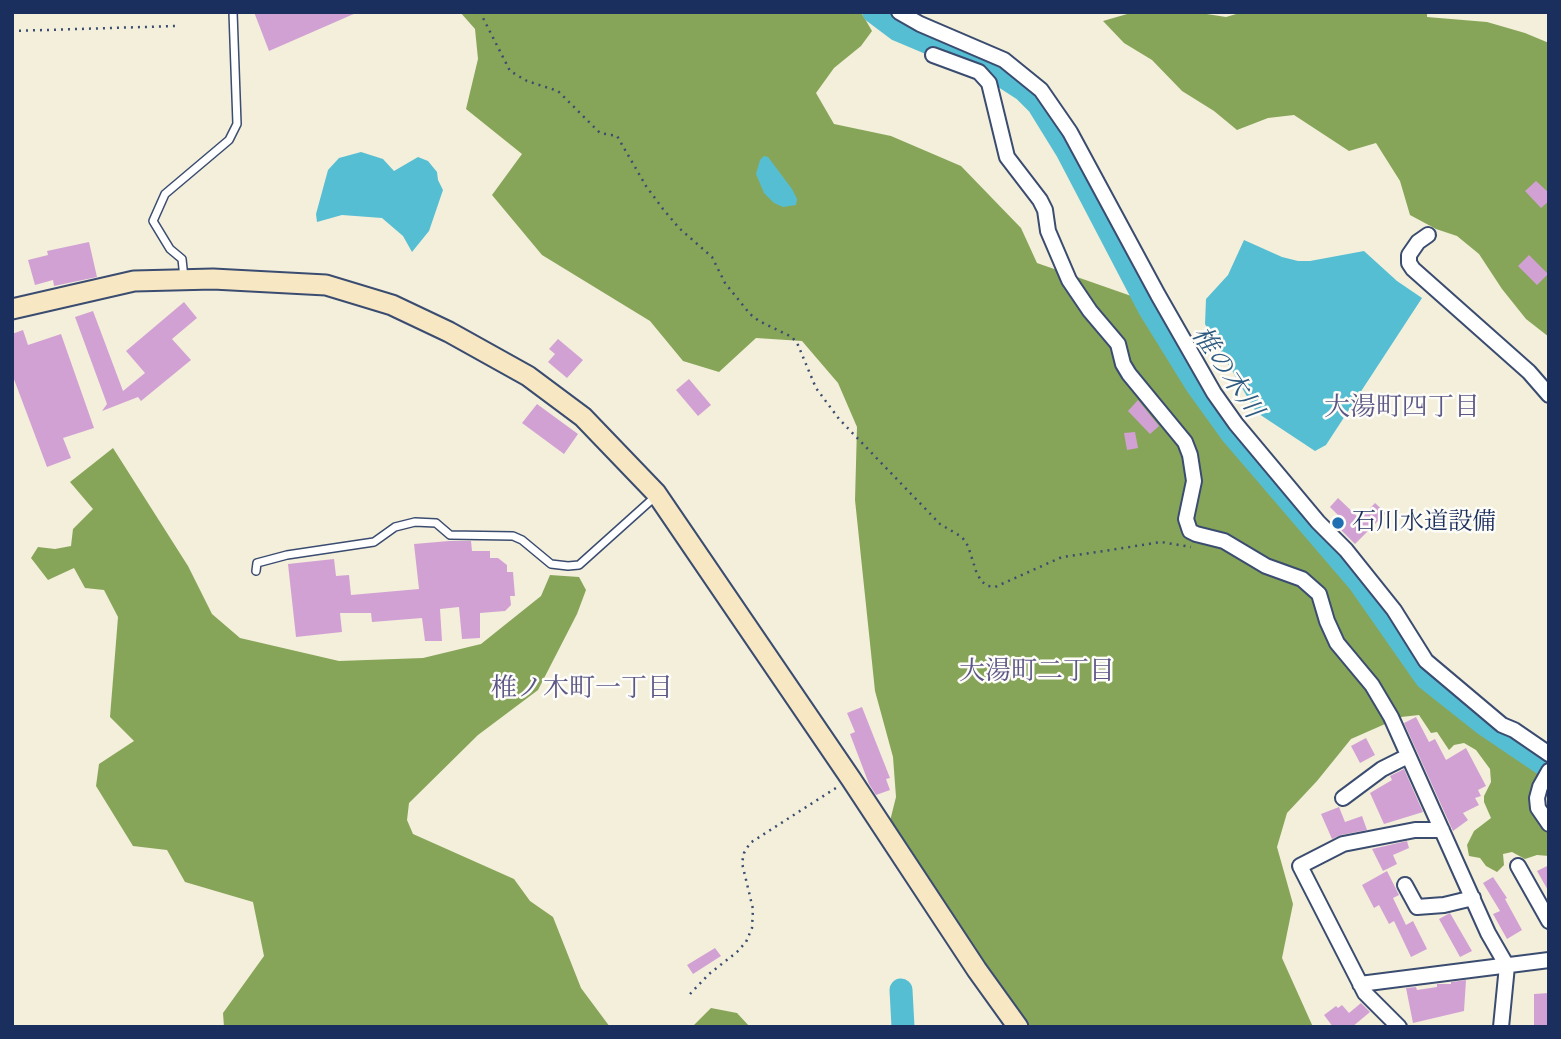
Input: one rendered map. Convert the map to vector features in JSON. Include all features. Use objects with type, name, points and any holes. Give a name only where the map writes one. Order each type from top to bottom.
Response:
[{"type":"street","points":[[899,12],[919,24],[1004,60],[1041,90],[1075,140],[1158,295],[1214,393],[1236,424],[1318,522],[1354,560],[1394,610],[1426,661],[1502,724],[1549,754]]},
{"type":"street","points":[[933,55],[979,72],[989,83],[1007,157],[1040,200],[1045,210],[1048,231],[1069,280],[1090,311],[1105,325],[1118,344],[1123,364],[1129,374],[1185,442],[1194,481],[1187,511],[1187,525],[1196,534],[1224,541],[1266,566],[1312,585],[1323,603],[1327,621],[1337,643],[1372,685],[1391,717],[1488,933],[1507,966],[1501,1027]]},
{"type":"street","points":[[1428,235],[1418,242],[1409,255],[1409,263],[1413,269],[1529,372],[1549,395]]},
{"type":"street","points":[[12,309],[134,281],[184,278],[326,285],[392,306],[449,332],[528,376],[583,417],[657,495],[976,970],[1018,1027]]},
{"type":"street","points":[[1343,798],[1382,769],[1408,756]]},
{"type":"street","points":[[1549,771],[1537,798],[1538,808],[1549,824]]},
{"type":"street","points":[[1399,1027],[1365,993],[1300,866],[1343,845],[1415,830],[1442,830]]},
{"type":"street","points":[[1518,866],[1549,920]]},
{"type":"street","points":[[1405,885],[1417,907],[1444,905],[1473,898]]},
{"type":"street","points":[[1360,984],[1549,960]]},
{"type":"lane","points":[[184,278],[182,260],[170,249],[153,222],[165,194],[229,140],[237,124],[233,12]]},
{"type":"lane","points":[[256,571],[257,563],[287,555],[374,542],[395,527],[415,522],[436,523],[450,535],[513,536],[522,540],[551,564],[579,565],[657,495]]},
{"type":"path","points":[[480,12],[510,71],[527,81],[558,91],[600,132],[617,136],[646,186],[663,209],[679,228],[712,257],[725,282],[750,314],[792,337],[816,388],[839,419],[940,524],[962,537],[981,581],[995,587],[1062,557],[1161,542],[1203,547],[1213,538]]},
{"type":"path","points":[[12,31],[177,26]]},
{"type":"path","points":[[690,994],[709,974],[737,952],[746,942],[752,928],[753,909],[742,863],[750,843],[850,779]]},
{"type":"green space","points":[[460,12],[861,12],[872,31],[861,46],[834,68],[816,93],[834,124],[891,136],[961,166],[1021,228],[1037,263],[1137,298],[1235,447],[1303,529],[1347,576],[1387,633],[1424,678],[1538,773],[1535,785],[1543,826],[1549,832],[1549,856],[1537,855],[1525,859],[1512,852],[1503,854],[1504,865],[1497,872],[1486,866],[1480,858],[1469,856],[1467,845],[1474,831],[1491,818],[1484,802],[1491,782],[1490,769],[1476,750],[1464,743],[1454,745],[1449,750],[1437,732],[1431,733],[1419,715],[1401,717],[1351,739],[1287,813],[1277,847],[1293,904],[1282,958],[1313,1027],[1028,1027],[890,821],[896,797],[893,757],[875,691],[855,500],[857,427],[838,383],[802,341],[756,338],[719,372],[683,361],[650,321],[542,255],[492,195],[522,154],[466,109],[478,59],[475,29]]},
{"type":"green space","points":[[1134,12],[1194,12],[1226,17],[1243,12],[1427,12],[1427,17],[1487,22],[1549,43],[1549,337],[1526,319],[1479,254],[1457,236],[1436,229],[1410,215],[1400,181],[1376,143],[1349,151],[1294,115],[1268,118],[1237,130],[1214,111],[1182,91],[1152,60],[1124,43],[1103,21]]},
{"type":"green space","points":[[113,448],[188,566],[212,614],[240,638],[339,661],[423,658],[481,644],[541,596],[550,575],[579,577],[586,590],[577,614],[538,690],[478,735],[409,803],[407,820],[413,834],[514,879],[530,901],[553,917],[581,988],[610,1027],[224,1027],[223,1013],[264,956],[253,902],[185,882],[167,850],[133,846],[96,786],[99,764],[134,741],[110,717],[118,617],[104,590],[85,588],[74,568],[48,580],[31,558],[38,547],[55,549],[71,546],[73,529],[93,509],[70,482]]},
{"type":"green space","points":[[711,1008],[737,1013],[750,1027],[692,1027]]},
{"type":"water","points":[[361,152],[383,159],[394,171],[418,157],[428,161],[437,172],[443,190],[429,231],[412,252],[403,236],[382,218],[342,215],[317,222],[316,214],[328,170],[339,158]]},
{"type":"water","points":[[764,156],[768,157],[792,189],[797,199],[796,205],[783,207],[774,203],[764,193],[756,174]]},
{"type":"water","points":[[1244,240],[1298,261],[1364,251],[1397,281],[1422,298],[1326,445],[1315,451],[1256,412],[1205,324],[1206,299],[1228,275]]},
{"type":"building","points":[[254,12],[356,12],[356,13],[269,51]]},
{"type":"building","points":[[1536,181],[1549,193],[1549,201],[1541,208],[1525,191]]},
{"type":"building","points":[[89,242],[97,277],[54,286],[53,280],[35,285],[28,260],[48,255],[47,251]]},
{"type":"building","points":[[1529,255],[1548,274],[1537,285],[1518,266]]},
{"type":"building","points":[[184,302],[197,318],[172,339],[191,360],[141,401],[138,397],[102,411],[107,404],[75,317],[93,311],[123,391],[145,373],[126,351]]},
{"type":"building","points":[[23,330],[28,345],[61,334],[94,428],[63,438],[71,458],[47,467],[12,374],[12,334]]},
{"type":"building","points":[[558,339],[583,360],[567,378],[548,362],[555,354],[549,349]]},
{"type":"building","points":[[689,379],[711,405],[698,416],[676,390]]},
{"type":"building","points":[[1138,400],[1159,426],[1150,434],[1128,411]]},
{"type":"building","points":[[537,404],[578,434],[564,454],[522,423]]},
{"type":"building","points":[[1135,432],[1138,448],[1127,450],[1124,433]]},
{"type":"building","points":[[1338,498],[1360,519],[1375,503],[1386,513],[1355,544],[1339,528],[1345,522],[1330,507]]},
{"type":"building","points":[[471,541],[472,551],[490,551],[490,558],[498,558],[507,565],[507,572],[513,572],[515,596],[510,596],[511,605],[505,611],[480,613],[480,638],[462,639],[459,607],[440,609],[442,641],[425,641],[422,618],[372,622],[371,613],[340,613],[342,632],[296,637],[288,564],[334,559],[336,576],[349,575],[351,595],[419,589],[414,544]]},
{"type":"building","points":[[862,707],[890,778],[886,779],[890,790],[876,795],[869,784],[850,734],[855,732],[847,713]]},
{"type":"building","points":[[1416,717],[1429,742],[1435,739],[1446,760],[1466,748],[1486,786],[1478,790],[1481,796],[1475,798],[1479,805],[1463,813],[1468,820],[1453,831],[1404,723]]},
{"type":"building","points":[[1366,738],[1375,755],[1360,763],[1351,746]]},
{"type":"building","points":[[1404,769],[1423,812],[1384,824],[1370,793],[1392,780],[1390,776]]},
{"type":"building","points":[[1339,807],[1345,822],[1362,816],[1367,830],[1332,839],[1321,814]]},
{"type":"building","points":[[1407,841],[1409,848],[1393,855],[1397,864],[1383,871],[1372,849]]},
{"type":"building","points":[[1549,865],[1549,892],[1537,871]]},
{"type":"building","points":[[1387,871],[1399,895],[1393,898],[1406,925],[1413,921],[1427,949],[1411,957],[1394,921],[1389,924],[1379,905],[1374,908],[1362,885]]},
{"type":"building","points":[[1493,877],[1507,898],[1505,899],[1522,930],[1507,939],[1493,914],[1500,911],[1483,883]]},
{"type":"building","points":[[1450,913],[1472,951],[1460,957],[1439,919]]},
{"type":"building","points":[[715,948],[721,956],[693,974],[687,965]]},
{"type":"building","points":[[1466,980],[1464,1011],[1413,1023],[1406,988],[1416,987],[1417,990]]},
{"type":"building","points":[[1549,993],[1549,1027],[1534,1027],[1534,994]]},
{"type":"building","points":[[1361,1003],[1370,1012],[1352,1027],[1333,1027],[1324,1015],[1342,1005],[1349,1013]]},
{"type":"waterway","name":"椎の木川","points":[[874,12],[898,30],[993,70],[1024,90],[1038,104],[1067,151],[1149,308],[1196,384],[1232,434],[1359,582],[1426,678],[1484,724],[1549,768]]},
{"type":"waterway","points":[[901,990],[903,1027]]},
{"type":"place","name":"石川水道設備","points":[[1338,523]]},
{"type":"district","name":"大湯町四丁目","points":[[1402,409]]},
{"type":"district","name":"大湯町二丁目","points":[[1037,673]]},
{"type":"district","name":"椎ノ木町一丁目","points":[[582,690]]}]
